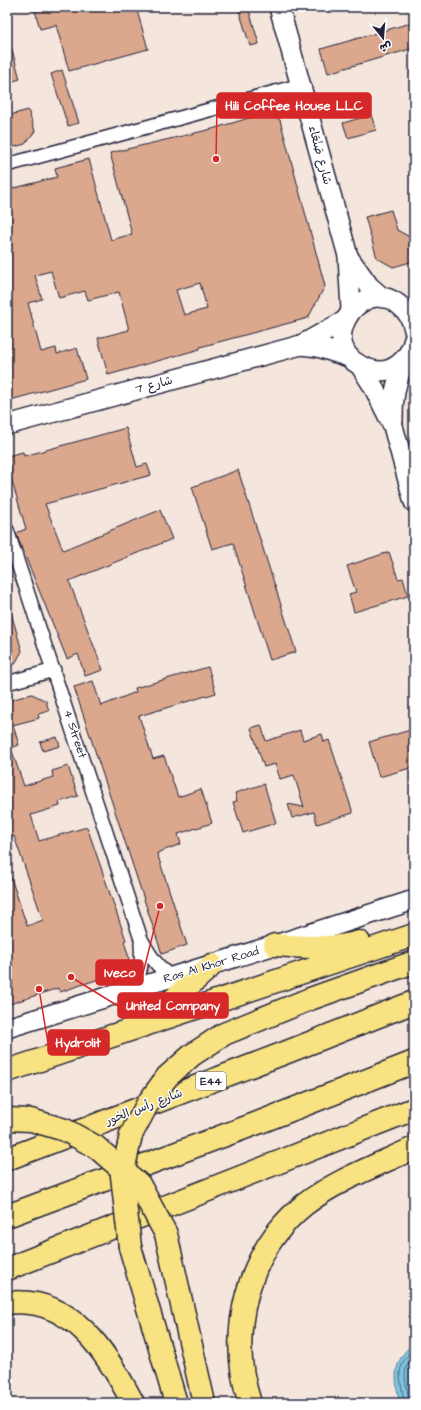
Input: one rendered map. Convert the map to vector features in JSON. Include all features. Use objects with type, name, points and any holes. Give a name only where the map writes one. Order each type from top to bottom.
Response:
[{"type":"highway","points":[[275,945],[322,948],[343,947],[414,925]]},
{"type":"highway","points":[[7,1071],[414,935]]},
{"type":"highway","points":[[176,1403],[130,1247],[122,1176],[132,1135],[148,1103],[167,1077],[192,1055],[224,1034],[310,999],[414,962]]},
{"type":"highway","points":[[100,1041],[125,1022],[165,1007],[212,965]]},
{"type":"highway","name":"شارع رأس الخور","points":[[7,1158],[287,1052],[414,1002]]},
{"type":"highway","points":[[7,1216],[255,1124],[414,1062]]},
{"type":"highway","points":[[7,1269],[414,1109]]},
{"type":"highway","points":[[7,1119],[31,1120],[65,1130],[96,1146],[140,1184],[166,1234],[204,1403]]},
{"type":"highway","points":[[250,1403],[241,1366],[240,1338],[243,1311],[250,1284],[261,1258],[272,1239],[287,1221],[304,1205],[323,1192],[414,1148]]},
{"type":"highway","points":[[7,1304],[26,1302],[47,1306],[75,1321],[90,1336],[133,1403]]},
{"type":"street","name":"شارع صَنْعَاء","points":[[279,7],[348,256],[348,316],[342,340],[355,362]]},
{"type":"street","points":[[7,165],[301,84]]},
{"type":"street","name":"شارع صَنْعَاء","points":[[348,256],[365,282],[398,303],[406,311],[413,322],[414,330]]},
{"type":"street","name":"شارع 7","points":[[7,425],[301,345],[348,316],[360,303],[371,299],[398,303]]},
{"type":"street","name":"شارع 7","points":[[301,345],[334,352],[372,371],[396,367],[411,348]]},
{"type":"street","points":[[393,426],[392,403],[396,380],[411,348]]},
{"type":"street","points":[[355,362],[380,399],[393,426],[414,502]]},
{"type":"street","name":"4 Street","points":[[7,530],[141,939],[161,970],[172,977]]},
{"type":"street","points":[[7,683],[54,670]]},
{"type":"street","name":"Ras Al Khor Road","points":[[7,1028],[133,988],[212,965],[414,900]]},
{"type":"street","name":"4 Street","points":[[133,988],[140,975],[143,961],[141,939]]},
{"type":"water","points":[[414,1343],[414,1403],[400,1403],[396,1370],[402,1356]]},
{"type":"building","points":[[34,7],[136,7],[148,49],[69,71],[56,25],[40,29]]},
{"type":"building","points":[[238,7],[248,7],[259,44],[250,46]]},
{"type":"building","points":[[414,22],[414,48],[328,73],[321,49]]},
{"type":"building","points":[[7,43],[10,43],[20,79],[7,83]]},
{"type":"building","points":[[62,70],[79,123],[68,126],[51,74]]},
{"type":"building","points":[[28,110],[35,131],[25,144],[7,149],[7,116]]},
{"type":"building","points":[[266,113],[280,120],[325,286],[308,318],[200,347],[200,349],[108,375],[98,338],[129,330],[119,292],[88,300],[85,291],[59,298],[51,271],[35,275],[42,299],[28,303],[41,352],[56,348],[57,354],[77,348],[86,379],[7,401],[7,190],[57,177],[55,168],[89,159],[111,240],[132,234],[110,153],[212,129]],"holes":[[[200,283],[207,309],[184,315],[176,290]]]},
{"type":"building","points":[[371,115],[376,130],[348,138],[343,123]]},
{"type":"building","points":[[391,210],[397,230],[408,236],[414,234],[414,261],[393,267],[377,258],[365,217]]},
{"type":"building","points":[[126,428],[137,467],[147,464],[151,475],[45,504],[63,550],[160,510],[172,539],[69,581],[103,670],[85,676],[78,654],[67,659],[16,533],[26,529],[7,464],[7,456],[23,452],[24,456]]},
{"type":"building","points":[[238,470],[296,652],[270,660],[233,543],[212,549],[192,487]]},
{"type":"building","points":[[389,552],[398,579],[403,578],[408,596],[354,612],[349,594],[356,592],[347,566]]},
{"type":"building","points":[[7,609],[10,609],[22,651],[15,664],[7,667]]},
{"type":"building","points":[[208,667],[216,693],[139,716],[153,759],[164,756],[178,797],[201,789],[212,823],[178,834],[181,844],[157,853],[187,945],[162,954],[74,687],[93,681],[101,706],[136,692],[135,688]]},
{"type":"building","points":[[32,694],[46,701],[49,711],[38,714],[39,718],[13,725],[19,745],[11,748],[24,786],[53,777],[52,771],[68,766],[78,796],[59,802],[60,806],[31,815],[39,841],[87,827],[126,940],[124,941],[129,958],[123,971],[60,992],[58,988],[7,1005],[7,873],[9,872],[27,926],[43,920],[14,836],[7,838],[7,701]]},
{"type":"building","points":[[261,725],[266,741],[300,730],[303,740],[322,734],[324,742],[329,740],[353,813],[317,824],[314,812],[292,818],[288,804],[304,807],[294,775],[280,779],[275,764],[264,767],[251,728]]},
{"type":"building","points":[[414,729],[414,767],[379,777],[369,742]]},
{"type":"building","points":[[57,737],[60,746],[43,751],[40,742]]},
{"type":"building","points":[[264,784],[276,823],[243,833],[233,802],[237,801],[235,793]]},
{"type":"place","name":"Hili Coffee House LLC","points":[[216,159]]},
{"type":"place","name":"Iveco","points":[[160,906]]},
{"type":"place","name":"United Company","points":[[71,977]]},
{"type":"place","name":"Hydrolit","points":[[39,989]]}]
